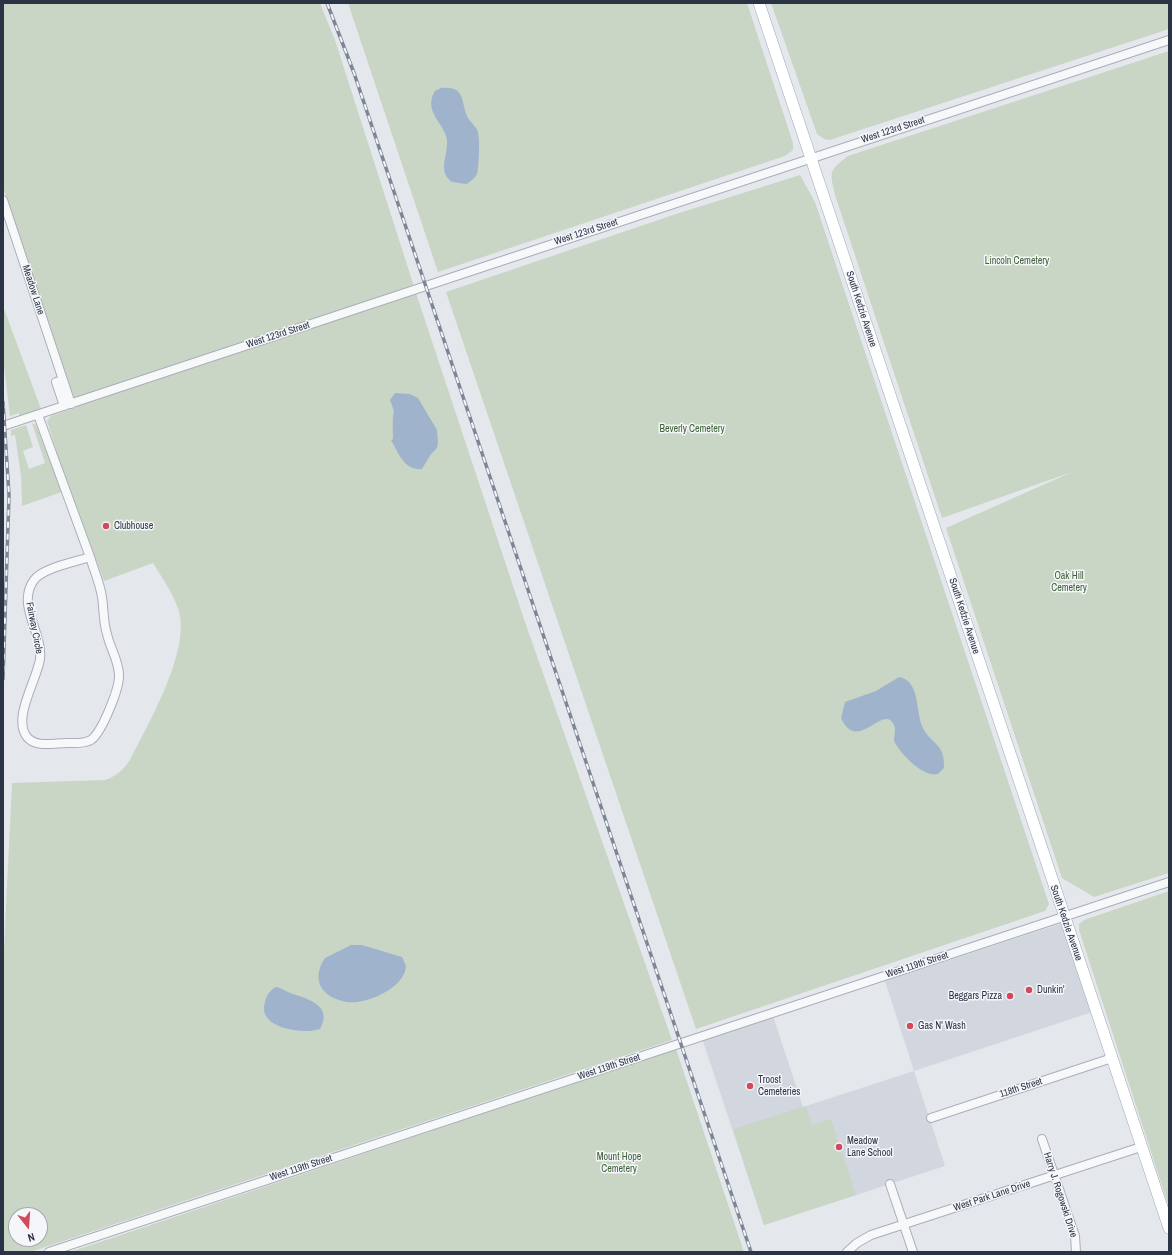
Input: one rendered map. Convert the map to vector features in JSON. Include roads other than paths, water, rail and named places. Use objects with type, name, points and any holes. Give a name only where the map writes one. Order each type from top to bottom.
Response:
[{"type":"main road","name":"South Kedzie Avenue","points":[[759,3],[1169,1228]]},
{"type":"street","name":"West 123rd Street","points":[[3,426],[811,157],[1169,40]]},
{"type":"street","name":"Meadow Lane","points":[[3,200],[68,405]]},
{"type":"street","name":"Fairway Circle","points":[[38,415],[90,557],[102,596],[106,634],[118,661],[119,676],[99,732],[90,740],[79,743],[36,744],[26,736],[22,715],[24,704],[37,675],[40,657],[38,638],[28,607],[29,589],[39,574],[90,557]]},
{"type":"street","name":"West 119th Street","points":[[49,1252],[1169,882]]},
{"type":"street","name":"118th Street","points":[[931,1118],[1112,1058]]},
{"type":"street","name":"Harry J. Rogowski Drive","points":[[1042,1139],[1075,1236],[1076,1252]]},
{"type":"street","name":"West Park Lane Drive","points":[[847,1252],[863,1239],[1142,1147]]},
{"type":"street","points":[[890,1184],[913,1252]]},
{"type":"water","points":[[441,88],[449,88],[459,92],[468,118],[478,133],[479,154],[477,174],[466,184],[452,182],[445,173],[444,163],[447,147],[446,135],[433,112],[431,105],[435,91]]},
{"type":"water","points":[[395,393],[410,394],[418,398],[437,430],[437,448],[431,454],[422,469],[416,469],[406,464],[402,460],[391,440],[393,439],[394,411],[390,400]]},
{"type":"water","points":[[899,677],[911,684],[923,728],[926,734],[940,748],[944,760],[944,768],[938,774],[932,774],[919,768],[901,752],[894,741],[895,727],[889,720],[883,719],[870,727],[855,731],[848,728],[841,718],[845,702],[876,691]]},
{"type":"water","points":[[351,945],[362,945],[402,957],[406,966],[404,974],[392,988],[374,998],[364,1001],[347,1002],[331,997],[321,987],[319,981],[321,966],[325,958]]},
{"type":"water","points":[[276,987],[306,998],[318,1005],[324,1015],[320,1029],[303,1031],[283,1028],[274,1024],[267,1018],[264,1011],[265,1002],[269,993]]},
{"type":"railway","points":[[327,3],[354,73],[751,1252]]},
{"type":"railway","points":[[3,402],[9,495],[3,679]]},
{"type":"place","name":"Clubhouse","points":[[106,526]]},
{"type":"place","name":"Dunkin'","points":[[1029,990]]},
{"type":"place","name":"Beggars Pizza","points":[[1010,996]]},
{"type":"place","name":"Gas N' Wash","points":[[910,1026]]},
{"type":"place","name":"Troost Cemeteries","points":[[750,1086]]},
{"type":"place","name":"Meadow Lane School","points":[[839,1147]]},
{"type":"park label","name":"Lincoln Cemetery","points":[[1017,261]]},
{"type":"park label","name":"Beverly Cemetery","points":[[692,429]]},
{"type":"park label","name":"Oak Hill Cemetery","points":[[1069,582]]},
{"type":"park label","name":"Mount Hope Cemetery","points":[[619,1162]]}]
